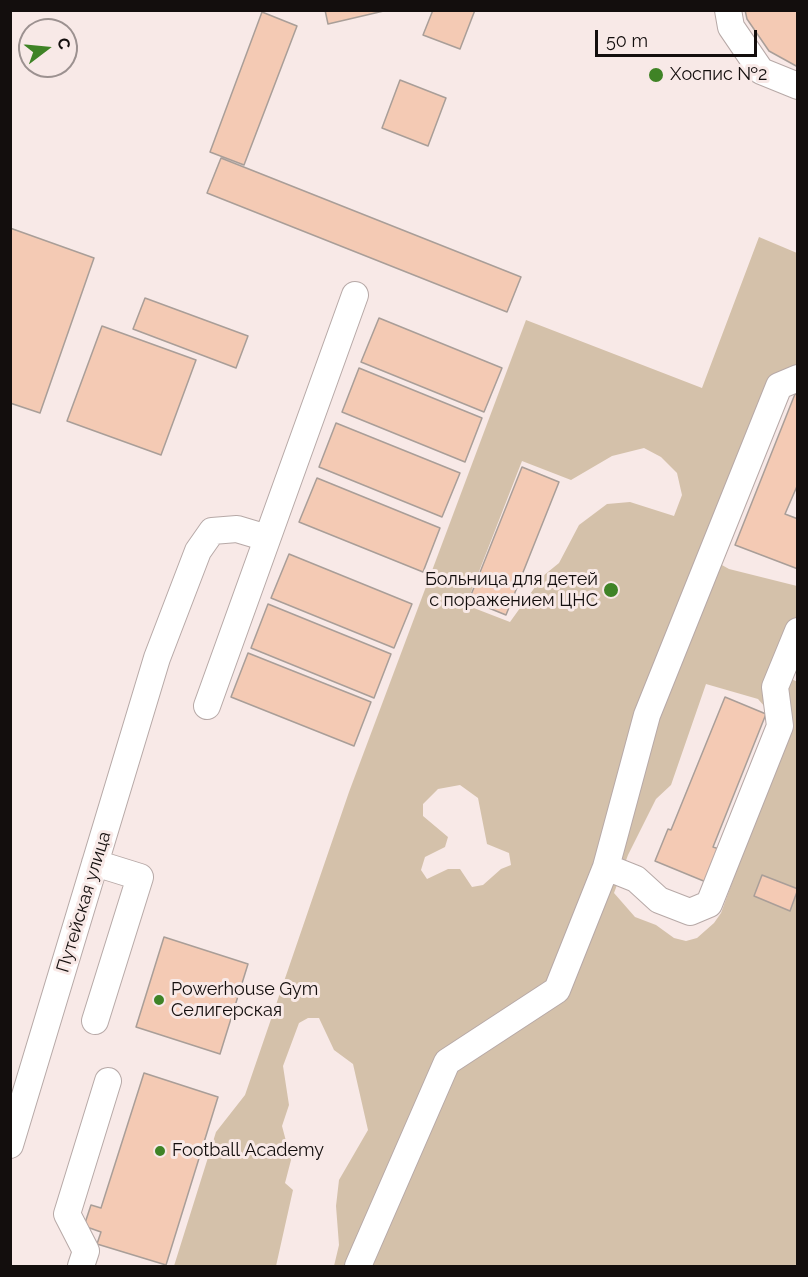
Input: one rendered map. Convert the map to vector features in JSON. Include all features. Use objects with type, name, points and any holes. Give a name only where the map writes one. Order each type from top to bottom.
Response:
[{"type":"street","points":[[728,10],[731,27],[761,71],[798,86]]},
{"type":"street","points":[[207,706],[355,295]]},
{"type":"street","points":[[358,1266],[447,1062],[557,990],[606,867],[648,716],[779,386],[798,378]]},
{"type":"street","name":"Путейская улица","points":[[10,1145],[157,658],[198,551],[212,531],[237,529],[267,538]]},
{"type":"street","points":[[606,867],[636,879],[659,900],[690,912],[709,904],[780,726],[775,687],[798,631]]},
{"type":"street","points":[[95,863],[140,877],[96,1021]]},
{"type":"street","points":[[81,1266],[86,1251],[67,1214],[108,1081]]},
{"type":"shaded area","name":"Больница для детей с поражением ЦНС","points":[[759,237],[797,253],[797,370],[713,560],[729,569],[797,586],[797,663],[791,679],[798,682],[797,889],[762,876],[754,896],[790,911],[797,893],[797,1266],[334,1266],[339,1245],[336,1206],[339,1180],[368,1130],[353,1064],[334,1050],[319,1018],[308,1018],[299,1023],[283,1066],[289,1105],[282,1126],[291,1160],[285,1183],[293,1190],[276,1266],[174,1266],[216,1132],[245,1095],[349,792],[526,320],[702,388]],"holes":[[[644,448],[661,457],[677,473],[682,495],[674,516],[630,502],[607,504],[579,525],[559,563],[543,576],[510,622],[466,605],[522,461],[571,480],[612,456]],[[706,684],[758,699],[787,732],[721,913],[714,923],[697,938],[686,941],[674,938],[656,925],[635,917],[614,893],[628,855],[656,799],[671,785]],[[460,785],[478,798],[487,844],[509,853],[511,865],[501,869],[483,885],[472,887],[460,869],[448,869],[427,879],[421,870],[425,857],[445,847],[448,837],[423,816],[423,804],[438,789]]]},
{"type":"building","points":[[325,10],[388,10],[328,24]]},
{"type":"building","points":[[433,10],[475,10],[460,49],[423,35]]},
{"type":"building","points":[[745,10],[798,10],[798,67],[769,51],[747,19]]},
{"type":"building","points":[[262,12],[297,26],[244,165],[210,152]]},
{"type":"building","points":[[400,80],[446,98],[428,146],[382,128]]},
{"type":"building","points":[[221,158],[521,277],[507,312],[207,193]]},
{"type":"building","points":[[10,228],[94,258],[40,413],[10,403]]},
{"type":"building","points":[[145,298],[248,336],[236,368],[133,329]]},
{"type":"building","points":[[379,318],[502,368],[484,412],[361,362]]},
{"type":"building","points":[[102,326],[196,360],[161,455],[67,421]]},
{"type":"building","points":[[359,368],[482,418],[465,462],[342,412]]},
{"type":"building","points":[[795,394],[798,395],[798,484],[785,514],[798,519],[798,569],[735,545]]},
{"type":"building","points":[[336,423],[460,473],[442,517],[319,467]]},
{"type":"building","points":[[522,467],[559,482],[506,615],[469,600]]},
{"type":"building","points":[[317,478],[440,528],[423,572],[299,522]]},
{"type":"building","points":[[289,554],[412,604],[394,648],[271,598]]},
{"type":"building","points":[[268,604],[391,654],[374,698],[251,648]]},
{"type":"building","points":[[248,653],[371,702],[354,746],[231,697]]},
{"type":"building","points":[[725,697],[766,714],[713,847],[719,849],[706,882],[655,861],[668,829],[671,830]]},
{"type":"building","points":[[762,875],[798,889],[790,911],[754,896]]},
{"type":"building","points":[[164,937],[248,964],[220,1054],[136,1027]]},
{"type":"building","name":"Football Academy","points":[[144,1073],[218,1097],[166,1265],[97,1244],[101,1232],[84,1226],[91,1205],[101,1208]]},
{"type":"place","name":"Хоспис №2","points":[[656,75]]},
{"type":"place","name":"Больница для детей с поражением ЦНС","points":[[611,590]]},
{"type":"place","name":"Powerhouse Gym Селигерская","points":[[159,1000]]},
{"type":"place","name":"Football Academy","points":[[160,1151]]}]
